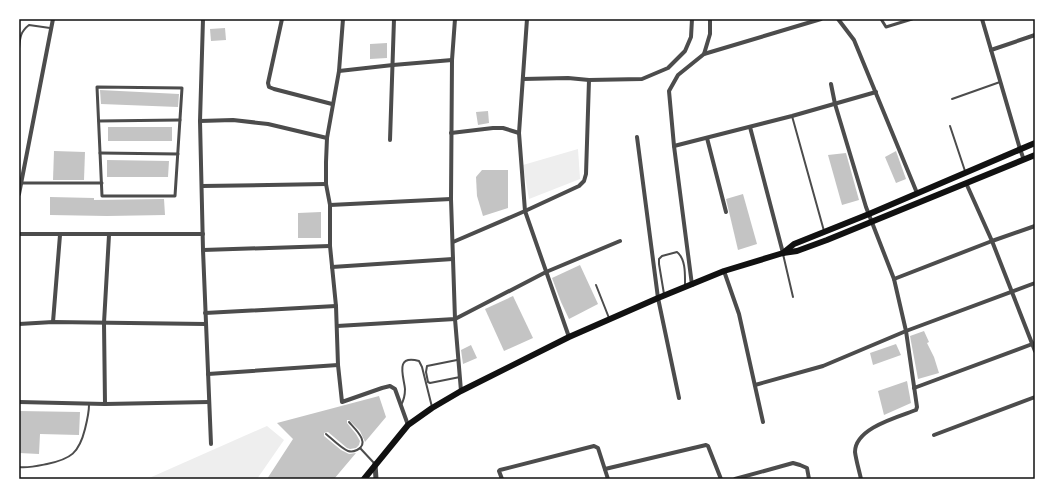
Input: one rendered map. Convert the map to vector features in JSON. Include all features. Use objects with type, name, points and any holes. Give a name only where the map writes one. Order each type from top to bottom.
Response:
[{"type":"main road","points":[[783,253],[794,244],[1035,144]]},
{"type":"main road","points":[[364,479],[408,426],[432,408],[461,390],[569,337],[724,271],[783,253],[796,252],[1035,155]]},
{"type":"street","points":[[19,194],[53,19]]},
{"type":"street","points":[[203,19],[200,121],[203,250],[211,444]]},
{"type":"street","points":[[282,19],[268,83],[269,87],[332,104]]},
{"type":"street","points":[[343,19],[339,71],[327,138],[326,184],[330,205],[330,246],[336,306],[338,365],[342,402],[390,386],[395,390],[408,426]]},
{"type":"street","points":[[390,140],[394,19]]},
{"type":"street","points":[[455,19],[452,60],[451,199],[455,319],[461,390]]},
{"type":"street","points":[[527,19],[519,133],[525,211],[569,337]]},
{"type":"street","points":[[523,79],[642,79],[668,68],[685,51],[691,37],[692,19]]},
{"type":"street","points":[[704,54],[710,34],[710,19]]},
{"type":"street","points":[[689,286],[669,91],[678,75],[704,54],[821,19]]},
{"type":"street","points":[[838,19],[854,40],[917,193]]},
{"type":"street","points":[[881,19],[886,27],[912,19]]},
{"type":"street","points":[[982,19],[1024,160]]},
{"type":"street","points":[[991,50],[1035,35]]},
{"type":"street","points":[[339,71],[452,60]]},
{"type":"street","points":[[453,242],[579,186],[584,180],[586,174],[589,80]]},
{"type":"street","points":[[831,84],[835,104],[869,214],[894,279],[906,331],[917,407],[916,410],[870,429],[860,437],[856,452],[861,479]]},
{"type":"street","points":[[97,87],[182,88],[180,120],[175,196],[102,196],[97,87]]},
{"type":"street","points":[[674,146],[792,116],[876,92]]},
{"type":"street","points":[[99,121],[180,120]]},
{"type":"street","points":[[200,121],[233,120],[268,124],[327,138]]},
{"type":"street","points":[[750,127],[783,253]]},
{"type":"street","points":[[451,133],[492,128],[503,128],[519,133]]},
{"type":"street","points":[[637,137],[655,273],[661,297],[679,398]]},
{"type":"street","points":[[707,138],[726,212]]},
{"type":"street","points":[[100,153],[178,154]]},
{"type":"street","points":[[21,183],[102,183]]},
{"type":"street","points":[[966,183],[992,241],[1034,343],[1035,351]]},
{"type":"street","points":[[202,186],[326,184]]},
{"type":"street","points":[[330,205],[451,199]]},
{"type":"street","points":[[894,279],[1035,226]]},
{"type":"street","points":[[19,234],[203,234]]},
{"type":"street","points":[[53,322],[60,235]]},
{"type":"street","points":[[104,404],[104,323],[109,235]]},
{"type":"street","points":[[337,326],[455,319],[546,272],[620,241]]},
{"type":"street","points":[[203,250],[330,246]]},
{"type":"street","points":[[332,267],[453,259]]},
{"type":"street","points":[[724,271],[739,314],[763,422]]},
{"type":"street","points":[[755,385],[823,366],[906,331],[1035,283]]},
{"type":"street","points":[[206,313],[336,306]]},
{"type":"street","points":[[19,324],[53,322],[206,324]]},
{"type":"street","points":[[914,388],[1034,343]]},
{"type":"street","points":[[208,374],[338,365]]},
{"type":"street","points":[[934,435],[1035,397]]},
{"type":"street","points":[[19,402],[104,404],[209,402]]},
{"type":"street","points":[[605,469],[706,445],[708,446],[721,479]]},
{"type":"street","points":[[502,479],[500,470],[594,446],[598,448],[608,479]]},
{"type":"street","points":[[375,464],[376,479]]},
{"type":"street","points":[[735,479],[793,464],[807,468],[809,479]]},
{"type":"lane","points":[[19,50],[20,37],[24,29],[30,25],[39,25],[51,28]]},
{"type":"lane","points":[[952,99],[1001,81]]},
{"type":"lane","points":[[792,116],[824,232]]},
{"type":"lane","points":[[950,126],[966,172]]},
{"type":"lane","points":[[661,297],[659,259],[662,256],[677,252],[681,255],[689,286]]},
{"type":"lane","points":[[783,253],[793,297]]},
{"type":"lane","points":[[655,273],[660,272]]},
{"type":"lane","points":[[596,285],[610,319]]},
{"type":"lane","points":[[401,405],[405,394],[401,367],[408,360],[416,360],[419,361],[422,367],[432,408]]},
{"type":"lane","points":[[459,360],[429,364],[426,368],[426,380],[430,383],[460,377]]},
{"type":"lane","points":[[19,467],[30,468],[60,461],[73,454],[81,444],[89,416],[89,404]]},
{"type":"lane","points":[[326,434],[348,451],[353,452],[360,448],[363,444],[363,440],[349,422]]},
{"type":"lane","points":[[360,448],[375,464]]},
{"type":"shaded area","points":[[578,149],[580,179],[529,199],[523,165]]},
{"type":"shaded area","points":[[267,426],[284,440],[257,479],[147,479]]},
{"type":"building","points":[[225,28],[226,40],[211,41],[210,29]]},
{"type":"building","points":[[387,43],[387,58],[370,59],[370,44]]},
{"type":"building","points":[[100,90],[179,94],[178,107],[101,104]]},
{"type":"building","points":[[488,111],[489,123],[478,125],[476,112]]},
{"type":"building","points":[[108,127],[172,127],[172,141],[108,141]]},
{"type":"building","points":[[54,151],[85,152],[84,180],[53,180]]},
{"type":"building","points":[[896,151],[906,179],[896,183],[885,157]]},
{"type":"building","points":[[846,153],[859,200],[842,205],[828,155]]},
{"type":"building","points":[[107,160],[169,161],[168,177],[107,177]]},
{"type":"building","points":[[482,170],[508,170],[508,208],[483,216],[477,196],[476,177]]},
{"type":"building","points":[[743,194],[757,244],[738,250],[726,199]]},
{"type":"building","points":[[50,197],[94,198],[94,200],[164,199],[165,215],[50,215]]},
{"type":"building","points":[[321,212],[321,238],[298,238],[298,213]]},
{"type":"building","points":[[580,265],[598,304],[569,319],[552,278]]},
{"type":"building","points":[[513,296],[533,338],[504,351],[485,309]]},
{"type":"building","points":[[924,331],[929,342],[927,343],[934,357],[939,373],[918,379],[910,336]]},
{"type":"building","points":[[896,344],[901,355],[873,365],[870,353]]},
{"type":"building","points":[[471,345],[477,358],[463,364],[461,350]]},
{"type":"building","points":[[907,381],[911,403],[884,415],[878,391]]},
{"type":"building","points":[[379,396],[386,417],[365,442],[360,431],[349,420],[347,420],[347,423],[360,441],[356,448],[347,448],[328,432],[324,433],[324,436],[341,450],[349,454],[356,453],[334,479],[267,479],[293,439],[277,423]]},
{"type":"building","points":[[19,411],[80,412],[79,435],[40,434],[39,454],[19,453]]}]
